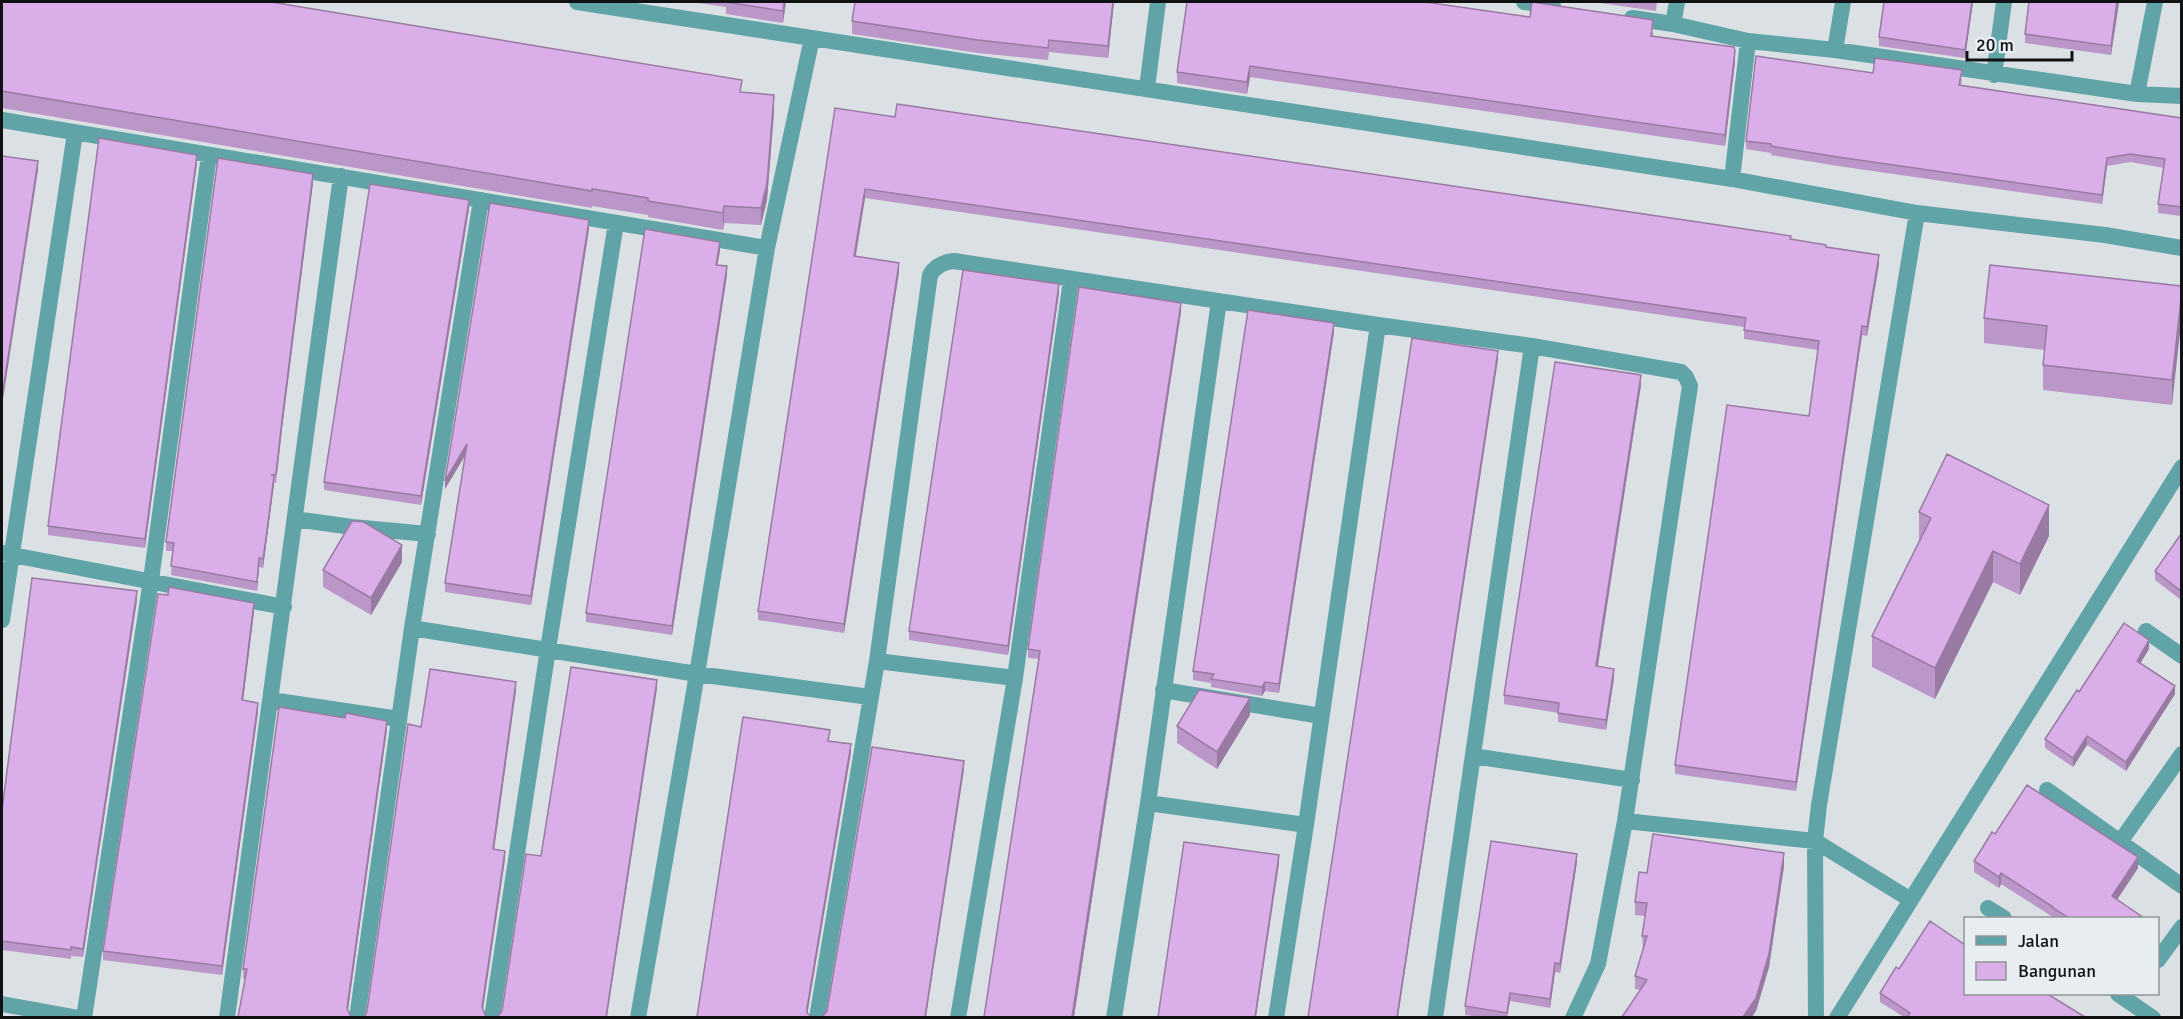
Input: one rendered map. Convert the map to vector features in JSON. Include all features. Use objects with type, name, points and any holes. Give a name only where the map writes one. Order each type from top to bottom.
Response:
[{"type":"street","points":[[577,2],[1732,179],[1917,213],[2105,236],[2181,248]]},
{"type":"street","points":[[1148,88],[1158,2]]},
{"type":"street","points":[[1524,2],[1570,8]]},
{"type":"street","points":[[1673,24],[1677,2]]},
{"type":"street","points":[[1835,50],[1843,2]]},
{"type":"street","points":[[1995,75],[2004,2]]},
{"type":"street","points":[[2137,94],[2155,2]]},
{"type":"street","points":[[1616,15],[1673,24],[1748,41],[1835,50],[2137,94],[2181,96]]},
{"type":"street","points":[[638,1017],[767,248],[812,38]]},
{"type":"street","points":[[1732,179],[1748,41]]},
{"type":"street","points":[[2,120],[767,248]]},
{"type":"street","points":[[2,620],[6,553],[75,133]]},
{"type":"street","points":[[84,1017],[151,580],[209,155]]},
{"type":"street","points":[[227,1017],[341,176]]},
{"type":"street","points":[[357,1017],[412,628],[481,200]]},
{"type":"street","points":[[1816,1017],[1815,841],[1822,782],[1917,213]]},
{"type":"street","points":[[492,1017],[616,223]]},
{"type":"street","points":[[817,1017],[870,697],[878,661],[930,275],[934,268],[954,261],[1532,346],[1681,372],[1689,381],[1625,821],[1598,964],[1573,1017]]},
{"type":"street","points":[[958,1017],[1015,678],[1071,280]]},
{"type":"street","points":[[1114,1017],[1148,803],[1219,301]]},
{"type":"street","points":[[1276,1017],[1378,325]]},
{"type":"street","points":[[1435,1017],[1532,346]]},
{"type":"street","points":[[1837,1017],[2181,467]]},
{"type":"street","points":[[295,519],[428,534]]},
{"type":"street","points":[[6,553],[284,607]]},
{"type":"street","points":[[412,628],[697,674],[870,697]]},
{"type":"street","points":[[2146,631],[2181,656]]},
{"type":"street","points":[[878,661],[1015,678]]},
{"type":"street","points":[[1163,690],[1321,716]]},
{"type":"street","points":[[271,700],[399,719]]},
{"type":"street","points":[[2120,842],[2181,754]]},
{"type":"street","points":[[1473,756],[1632,780]]},
{"type":"street","points":[[2047,790],[2181,886]]},
{"type":"street","points":[[1148,803],[1306,825]]},
{"type":"street","points":[[1625,821],[1815,841],[1911,900]]},
{"type":"street","points":[[1988,908],[2002,917]]},
{"type":"street","points":[[2159,957],[2181,927]]},
{"type":"street","points":[[2127,996],[2153,1017]]},
{"type":"street","points":[[2,1004],[79,1017]]},
{"type":"building","points":[[2,2],[271,2],[742,80],[740,92],[774,95],[767,183],[761,208],[724,206],[723,213],[648,201],[648,198],[592,189],[592,191],[2,91]]},
{"type":"building","points":[[726,2],[784,2],[783,11]]},
{"type":"building","points":[[855,2],[1113,2],[1108,46],[1049,40],[1048,48],[852,21]]},
{"type":"building","points":[[1187,2],[1425,2],[1530,17],[1532,2],[1653,20],[1651,36],[1734,47],[1725,135],[1250,66],[1247,82],[1177,72]]},
{"type":"building","points":[[1884,2],[1972,2],[1965,50],[1879,37]]},
{"type":"building","points":[[2029,2],[2117,2],[2111,46],[2025,34]]},
{"type":"building","points":[[1756,56],[1873,73],[1875,58],[1962,70],[1959,85],[2181,118],[2181,207],[2158,204],[2165,159],[2130,154],[2107,158],[2102,195],[1838,157],[1746,141]]},
{"type":"building","points":[[897,104],[1791,236],[1790,239],[1826,245],[1826,247],[1879,255],[1867,327],[1862,326],[1796,782],[1675,765],[1727,405],[1809,416],[1819,341],[1744,330],[1746,318],[865,189],[854,256],[899,263],[844,624],[758,611],[835,108],[895,117]]},
{"type":"building","points":[[99,138],[197,155],[145,539],[48,526]]},
{"type":"building","points":[[2,156],[38,161],[2,397]]},
{"type":"building","points":[[218,158],[313,174],[276,474],[272,475],[274,476],[267,531],[263,559],[259,558],[257,582],[171,566],[174,543],[166,542]]},
{"type":"building","points":[[370,184],[469,200],[421,496],[324,482]]},
{"type":"building","points":[[490,203],[589,220],[531,596],[445,583],[467,444],[445,481]]},
{"type":"building","points":[[645,229],[720,242],[716,265],[727,266],[672,626],[586,613]]},
{"type":"building","points":[[1990,265],[2181,286],[2172,380],[2043,365],[2047,326],[1984,318]]},
{"type":"building","points":[[963,270],[1059,284],[1008,646],[909,631]]},
{"type":"building","points":[[1079,287],[1181,303],[1072,1017],[984,1017],[1040,651],[1028,649]]},
{"type":"building","points":[[1248,310],[1334,323],[1279,684],[1265,682],[1262,687],[1211,679],[1214,674],[1193,671]]},
{"type":"building","points":[[1412,338],[1498,351],[1397,1017],[1308,1017]]},
{"type":"building","points":[[1555,362],[1641,375],[1596,666],[1614,669],[1606,720],[1558,713],[1559,703],[1504,695]]},
{"type":"building","points":[[1947,454],[2049,505],[2020,564],[1993,551],[1935,668],[1872,636],[1931,518],[1919,512]]},
{"type":"building","points":[[352,521],[364,522],[402,545],[371,598],[323,570]]},
{"type":"building","points":[[2181,534],[2181,591],[2155,571]]},
{"type":"building","points":[[32,578],[137,591],[83,949],[71,947],[71,950],[2,941],[2,810]]},
{"type":"building","points":[[169,587],[254,603],[242,700],[258,703],[222,966],[103,951],[158,594],[168,595]]},
{"type":"building","points":[[2124,623],[2149,640],[2137,661],[2175,686],[2126,762],[2087,736],[2073,758],[2045,739]]},
{"type":"building","points":[[571,667],[657,680],[606,1017],[497,1017],[502,1011],[526,854],[541,856]]},
{"type":"building","points":[[430,669],[516,682],[493,849],[505,851],[482,1007],[486,1017],[363,1017],[367,1011],[408,724],[421,727]]},
{"type":"building","points":[[1199,690],[1250,698],[1217,752],[1177,726]]},
{"type":"building","points":[[279,707],[345,718],[346,713],[387,721],[347,1008],[351,1017],[238,1017],[247,969],[243,969]]},
{"type":"building","points":[[743,717],[830,730],[828,741],[851,744],[807,1008],[807,1013],[812,1017],[697,1017]]},
{"type":"building","points":[[872,747],[964,761],[925,1017],[822,1017],[827,1011]]},
{"type":"building","points":[[2027,785],[2138,857],[2112,896],[2143,917],[2067,917],[2001,873],[1999,877],[1974,861],[1992,832],[1995,834]]},
{"type":"building","points":[[1653,834],[1784,853],[1769,954],[1756,998],[1743,1017],[1622,1017],[1647,980],[1635,976],[1647,936],[1642,936],[1647,903],[1635,902],[1639,872],[1647,873]]},
{"type":"building","points":[[1491,841],[1577,854],[1560,964],[1555,963],[1550,999],[1510,993],[1507,1013],[1465,1006]]},
{"type":"building","points":[[1184,842],[1279,855],[1255,1017],[1158,1017]]},
{"type":"building","points":[[1930,921],[1964,944],[1964,995],[2049,995],[2085,1017],[1907,1017],[1910,1013],[1880,993],[1896,967],[1899,969]]}]
